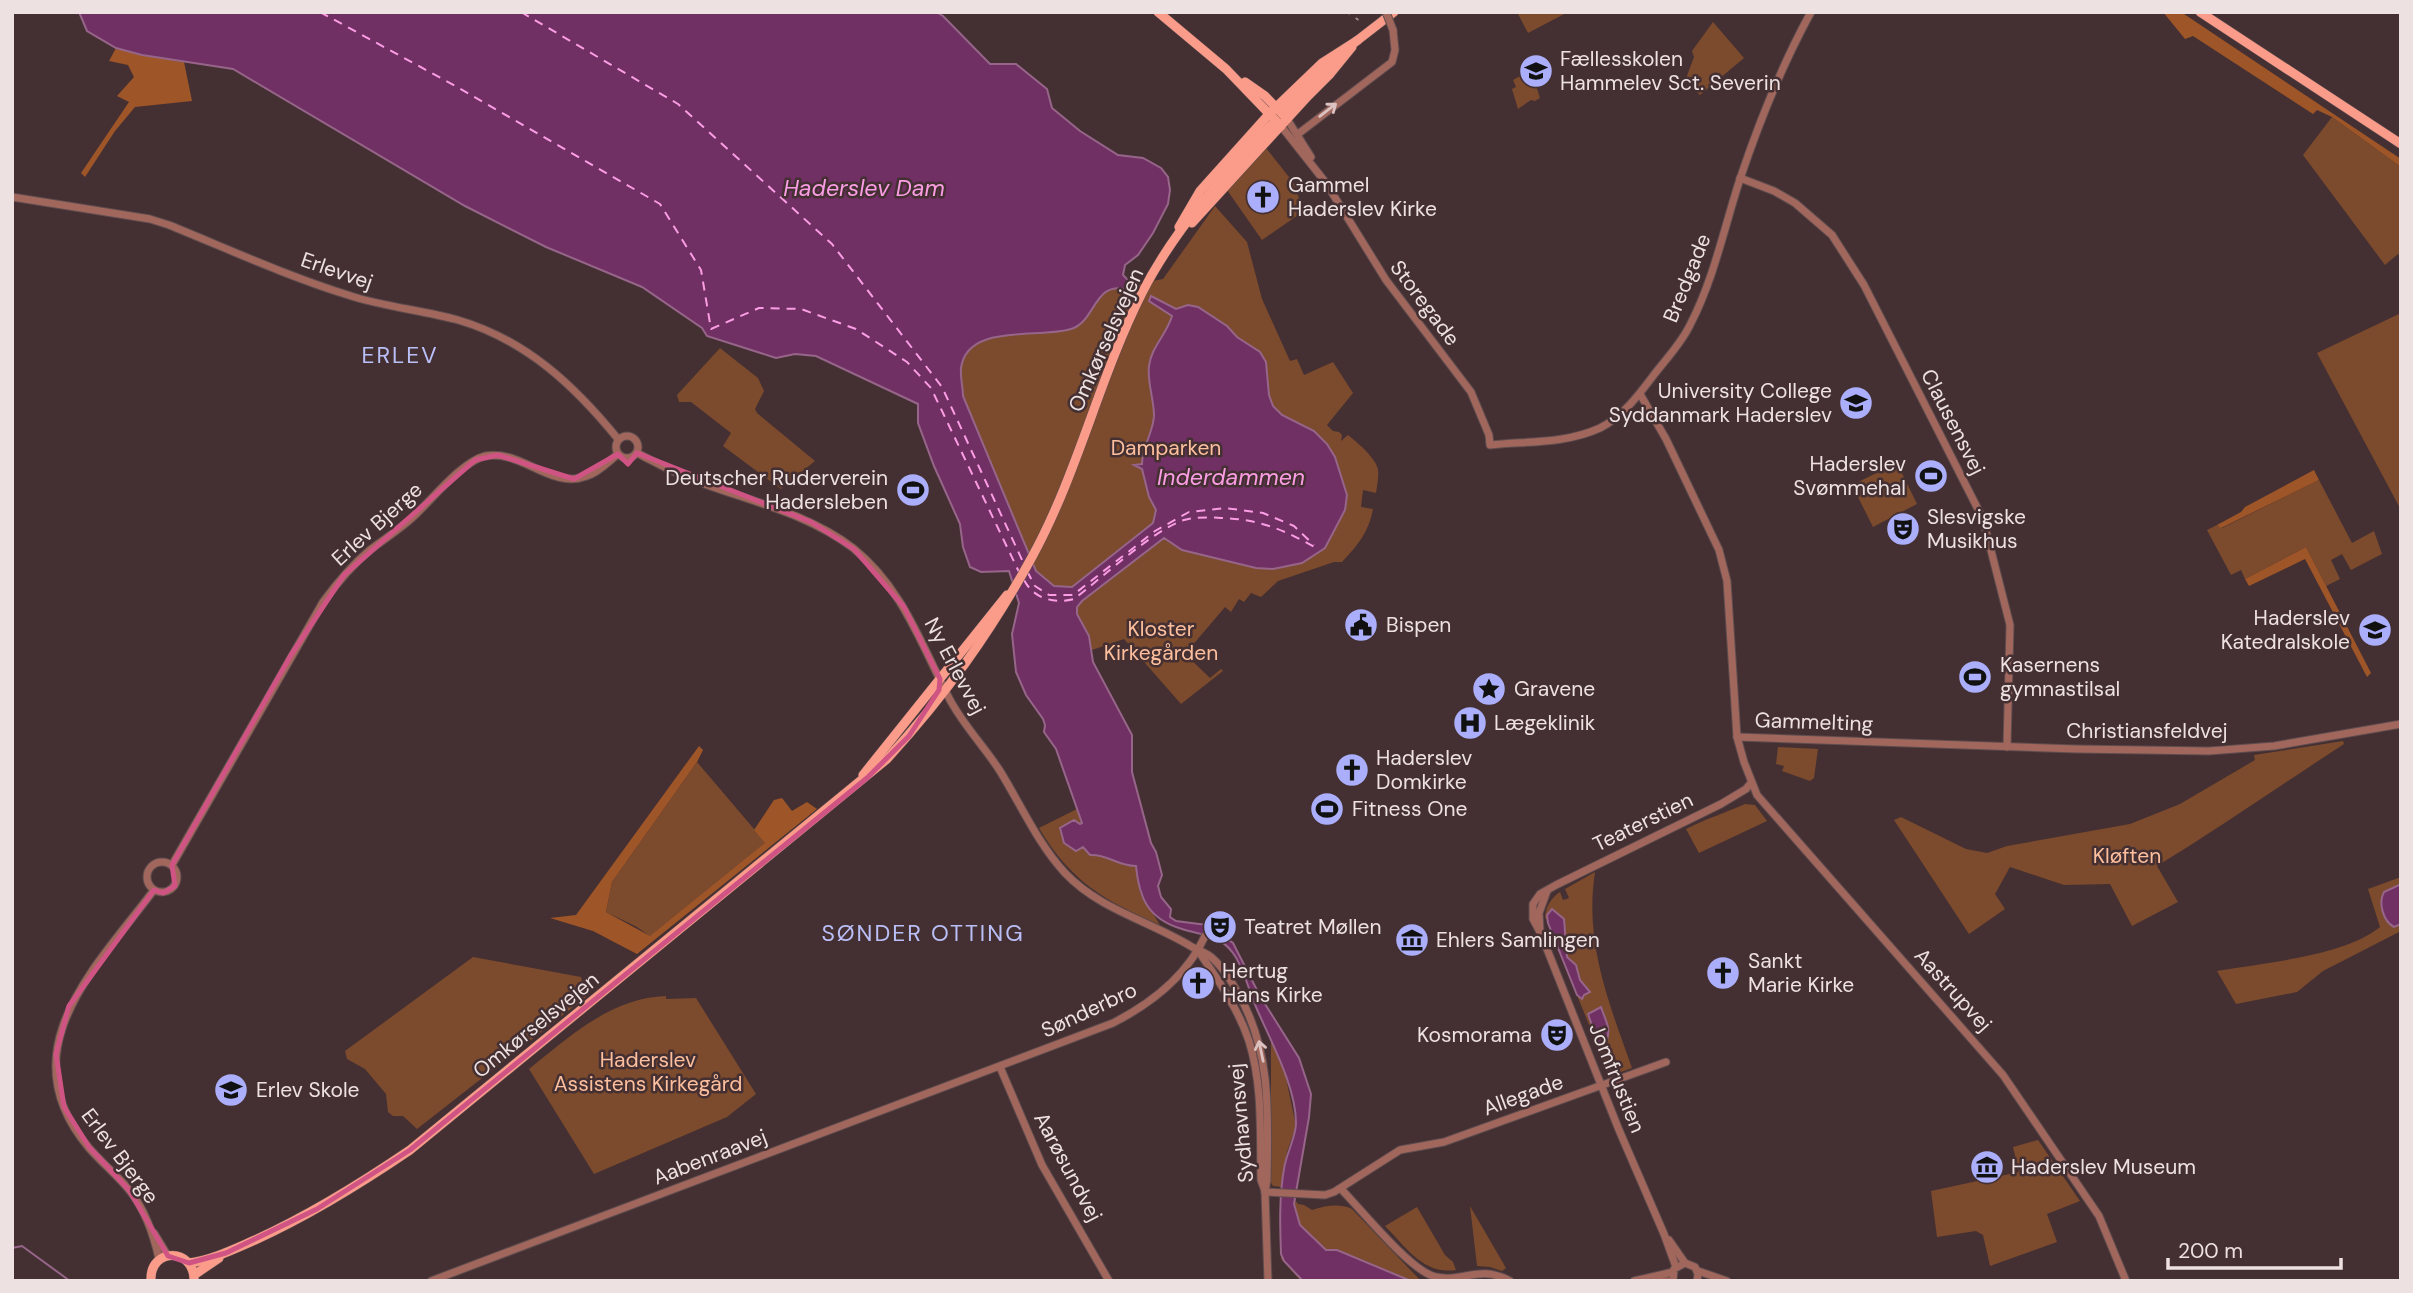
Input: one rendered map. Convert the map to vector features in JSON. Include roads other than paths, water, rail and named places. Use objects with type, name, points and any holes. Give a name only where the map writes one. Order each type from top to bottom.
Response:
[{"type":"main road","points":[[1158,12],[1226,69],[1265,96],[1281,123]]},
{"type":"main road","points":[[1286,109],[1314,79],[1394,12]]},
{"type":"main road","points":[[2200,12],[2401,145]]},
{"type":"main road","points":[[1167,251],[1185,213],[1200,191],[1273,110],[1322,63],[1358,40]]},
{"type":"main road","points":[[1167,251],[1358,40]]},
{"type":"main road","points":[[1226,69],[1249,93],[1273,110]]},
{"type":"main road","name":"Omkørselsvejen","points":[[189,1263],[226,1253],[317,1209],[362,1183],[410,1150],[887,760],[946,692],[983,640],[1032,556],[1067,481],[1127,325],[1146,285],[1167,251]]},
{"type":"main road","name":"Omkørselsvejen","points":[[848,793],[1000,602],[1011,592]]},
{"type":"main road","points":[[946,692],[951,674],[975,640],[977,631]]},
{"type":"main road","points":[[909,736],[911,727],[939,690],[940,679]]},
{"type":"main road","name":"Omkørselsvejen","points":[[194,1278],[226,1253]]},
{"type":"main road","points":[[150,1280],[153,1266],[164,1258],[180,1256],[189,1263],[194,1278]]},
{"type":"street","points":[[1298,134],[1392,62],[1395,45],[1386,12]]},
{"type":"street","name":"Bredgade","points":[[1490,445],[1552,441],[1597,429],[1618,416],[1640,394],[1676,347],[1699,307],[1740,178],[1791,48],[1811,12]]},
{"type":"street","points":[[1281,123],[1311,157]]},
{"type":"street","name":"Storegade","points":[[1281,123],[1298,134],[1386,280],[1471,392],[1489,435],[1490,445]]},
{"type":"street","name":"Storegade","points":[[1281,123],[1326,183]]},
{"type":"street","name":"Clausensvej","points":[[1740,178],[1774,191],[1795,203],[1832,235],[1864,285],[1983,519],[2010,625],[2007,747]]},
{"type":"street","name":"Erlevvej","points":[[12,197],[160,222],[346,295],[479,327],[522,348],[553,370],[572,387],[618,439]]},
{"type":"street","name":"Aastrupvej","points":[[1640,394],[1666,439],[1724,566],[1737,737],[1757,796],[2003,1075],[2099,1216],[2126,1281]]},
{"type":"street","points":[[625,436],[634,439],[638,445],[637,453],[628,458],[618,454],[615,448],[618,439],[625,436]]},
{"type":"street","name":"Ny Erlevvej","points":[[637,453],[679,474],[811,522],[854,549],[870,563],[898,597],[959,716],[999,771],[1064,873],[1101,903],[1199,951]]},
{"type":"street","name":"Erlev Bjerge","points":[[172,865],[323,602],[344,575],[368,552],[410,520],[466,466],[484,457],[498,455],[516,459],[545,474],[574,479],[600,469],[618,454]]},
{"type":"street","name":"Christiansfeldvej","points":[[1891,743],[2209,751],[2274,746],[2401,724]]},
{"type":"street","name":"Gammelting","points":[[1737,737],[1891,743]]},
{"type":"street","name":"Teaterstien","points":[[1548,890],[1728,800],[1751,783]]},
{"type":"street","points":[[159,862],[172,865],[178,877],[175,886],[163,893],[154,890],[147,879],[149,870],[159,862]]},
{"type":"street","name":"Erlev Bjerge","points":[[154,890],[80,987],[62,1022],[56,1054],[59,1089],[67,1114],[89,1147],[129,1190],[141,1208],[164,1258]]},
{"type":"street","name":"Jomfrustien","points":[[1548,890],[1540,894],[1533,904],[1533,919],[1664,1234],[1672,1275]]},
{"type":"street","name":"Sønderbro","points":[[1000,1067],[1131,1014],[1166,990],[1199,951],[1205,936]]},
{"type":"street","name":"Sydhavnsvej","points":[[1199,951],[1210,957],[1225,974],[1239,995],[1259,1040],[1268,1101],[1265,1192],[1268,1281]]},
{"type":"street","name":"Allegade","points":[[1341,1189],[1390,1156],[1410,1147],[1444,1142],[1666,1062]]},
{"type":"street","name":"Aabenraavej","points":[[432,1281],[1000,1067]]},
{"type":"street","name":"Aarøsundvej","points":[[1000,1067],[1042,1165],[1109,1281]]},
{"type":"street","points":[[1265,1192],[1325,1195],[1341,1189],[1422,1271],[1443,1278],[1488,1273],[1510,1281]]},
{"type":"street","name":"Jomfrustien","points":[[1664,1234],[1685,1262],[1692,1264],[1698,1271],[1727,1281]]},
{"type":"street","points":[[1660,1281],[1672,1275],[1685,1262]]},
{"type":"street","points":[[1697,1281],[1698,1271]]},
{"type":"street","points":[[1634,1281],[1672,1275]]},
{"type":"water","name":"Haderslev Dam","points":[[79,12],[936,12],[990,64],[1016,64],[1047,89],[1052,108],[1080,131],[1118,155],[1143,158],[1161,168],[1168,177],[1168,204],[1138,255],[1125,265],[1123,275],[1133,285],[1129,290],[1108,290],[1086,318],[1071,329],[1006,335],[976,344],[966,354],[961,368],[963,396],[1036,571],[1054,586],[1072,587],[1153,523],[1156,510],[1149,497],[1142,469],[1134,465],[1142,464],[1154,416],[1150,359],[1172,316],[1149,301],[1151,296],[1176,309],[1188,305],[1198,307],[1260,352],[1266,362],[1269,395],[1273,406],[1282,415],[1314,431],[1335,457],[1347,495],[1345,510],[1325,548],[1302,563],[1273,569],[1256,568],[1182,550],[1164,538],[1082,601],[1077,607],[1077,614],[1089,636],[1093,662],[1132,735],[1132,772],[1162,875],[1158,886],[1161,897],[1171,909],[1170,917],[1176,921],[1207,925],[1233,943],[1260,996],[1299,1058],[1311,1094],[1294,1204],[1300,1225],[1326,1250],[1337,1250],[1411,1281],[1303,1281],[1284,1261],[1281,1254],[1281,1190],[1285,1163],[1296,1128],[1295,1109],[1281,1064],[1241,966],[1222,942],[1170,925],[1153,913],[1143,897],[1136,866],[1090,855],[1083,847],[1076,851],[1064,843],[1060,828],[1074,820],[1082,823],[1056,749],[1044,732],[1043,719],[1026,695],[1016,672],[1012,634],[1019,603],[1009,571],[981,572],[970,567],[963,547],[960,524],[918,423],[918,404],[816,356],[795,354],[776,358],[707,336],[702,328],[642,287],[546,247],[465,206],[233,69],[142,55],[116,48],[87,31]]},
{"type":"water","points":[[2401,884],[2401,924],[2394,927],[2384,916],[2382,896],[2384,892]]},
{"type":"water","points":[[1552,909],[1564,919],[1567,957],[1576,965],[1580,980],[1590,992],[1582,999],[1577,995],[1548,923],[1547,915]]},
{"type":"water","points":[[1601,1007],[1608,1032],[1606,1042],[1599,1045],[1588,1014]]},
{"type":"waterway","points":[[12,1248],[22,1246],[70,1281]]},
{"type":"railway","points":[[1347,12],[1360,21]]},
{"type":"place","name":"Fællesskolen Hammelev Sct. Severin","points":[[1536,71]]},
{"type":"place","name":"Gammel Haderslev Kirke","points":[[1263,197]]},
{"type":"place","name":"University College Syddanmark Haderslev","points":[[1856,403]]},
{"type":"place","name":"Haderslev Svømmehal","points":[[1931,476]]},
{"type":"place","name":"Deutscher Ruderverein Hadersleben","points":[[913,490]]},
{"type":"place","name":"Slesvigske Musikhus","points":[[1903,529]]},
{"type":"place","name":"Bispen","points":[[1361,625]]},
{"type":"place","name":"Haderslev Katedralskole","points":[[2375,630]]},
{"type":"place","name":"Kasernens gymnastilsal","points":[[1975,677]]},
{"type":"place","name":"Gravene","points":[[1489,689]]},
{"type":"place","name":"Lægeklinik","points":[[1470,723]]},
{"type":"place","name":"Haderslev Domkirke","points":[[1352,770]]},
{"type":"place","name":"Fitness One","points":[[1327,809]]},
{"type":"place","name":"Teatret Møllen","points":[[1220,927]]},
{"type":"place","name":"Ehlers Samlingen","points":[[1412,940]]},
{"type":"place","name":"Sankt Marie Kirke","points":[[1723,973]]},
{"type":"place","name":"Hertug Hans Kirke","points":[[1198,983]]},
{"type":"place","name":"Kosmorama","points":[[1557,1035]]},
{"type":"place","name":"Erlev Skole","points":[[231,1090]]},
{"type":"place","name":"Haderslev Museum","points":[[1987,1167]]},
{"type":"district","name":"ERLEV","points":[[400,355]]},
{"type":"district","name":"SØNDER OTTING","points":[[923,933]]},
{"type":"park label","name":"Damparken","points":[[1166,448]]},
{"type":"park label","name":"Kloster Kirkegården","points":[[1161,641]]},
{"type":"park label","name":"Kløften","points":[[2127,856]]},
{"type":"park label","name":"Haderslev Assistens Kirkegård","points":[[648,1072]]},
{"type":"water label","name":"Inderdammen","points":[[1231,477]]}]
